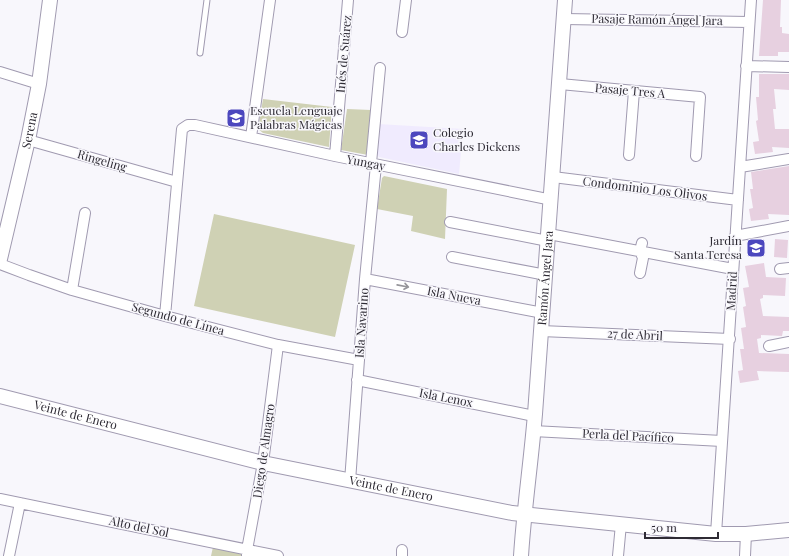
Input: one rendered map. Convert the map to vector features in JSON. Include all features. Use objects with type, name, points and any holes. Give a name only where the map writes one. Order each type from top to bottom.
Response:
[{"type":"main road","name":"Serena","points":[[0,259],[28,140],[39,84],[50,0]]},
{"type":"main road","name":"Ramón Ángel Jara","points":[[521,556],[549,238],[565,0]]},
{"type":"main road","name":"Veinte de Enero","points":[[0,396],[263,463],[350,482],[524,515],[716,534],[746,534],[789,530]]},
{"type":"street","points":[[251,137],[268,0]]},
{"type":"street","name":"Inés de Suárez","points":[[335,156],[348,0]]},
{"type":"street","points":[[402,32],[406,0]]},
{"type":"street","name":"Madrid","points":[[716,534],[730,340],[735,236],[751,0]]},
{"type":"street","name":"Pasaje Ramón Ángel Jara","points":[[564,19],[749,22]]},
{"type":"street","points":[[746,66],[789,67]]},
{"type":"street","name":"Isla Navarino","points":[[350,482],[380,68]]},
{"type":"street","points":[[0,72],[39,84]]},
{"type":"street","name":"Pasaje Tres A","points":[[560,84],[700,97],[696,156]]},
{"type":"street","points":[[629,155],[634,91]]},
{"type":"street","name":"Yungay","points":[[177,182],[182,129],[188,125],[195,125],[335,156],[552,200]]},
{"type":"street","name":"Ringeling","points":[[28,140],[177,182]]},
{"type":"street","points":[[740,167],[789,159]]},
{"type":"street","name":"Condominio Los Olivos","points":[[553,177],[738,200]]},
{"type":"street","points":[[165,316],[177,182]]},
{"type":"street","points":[[72,290],[85,213]]},
{"type":"street","points":[[450,222],[549,238],[641,247],[733,269]]},
{"type":"street","points":[[735,236],[789,226]]},
{"type":"street","points":[[640,273],[643,258],[641,247]]},
{"type":"street","points":[[452,257],[546,275]]},
{"type":"street","name":"Segundo de Línea","points":[[0,264],[72,290],[165,316],[278,346],[359,360]]},
{"type":"street","name":"Isla Nueva","points":[[365,279],[543,313]]},
{"type":"street","name":"27 de Abril","points":[[541,331],[730,340]]},
{"type":"street","points":[[769,346],[789,342]]},
{"type":"street","name":"Diego de Almagro","points":[[247,553],[263,463],[278,346]]},
{"type":"street","name":"Isla Lenox","points":[[357,380],[534,416]]},
{"type":"street","name":"Perla del Pacífico","points":[[533,431],[722,441]]},
{"type":"street","name":"Alto del Sol","points":[[0,499],[247,553],[278,556]]},
{"type":"street","points":[[9,556],[20,503]]},
{"type":"street","points":[[618,556],[621,524]]},
{"type":"street","points":[[745,556],[746,534]]},
{"type":"lane","points":[[200,53],[207,0]]},
{"type":"shaded area","name":"Colegio Charles Dickens","points":[[378,124],[463,129],[459,174],[379,157],[375,151]]},
{"type":"shaded area","name":"Jardín Santa Teresa","points":[[764,240],[766,253],[748,256],[746,243]]},
{"type":"green space","points":[[263,99],[332,107],[329,147],[263,133],[258,129]]},
{"type":"green space","points":[[347,109],[371,110],[368,155],[341,150]]},
{"type":"green space","points":[[384,176],[447,189],[445,239],[411,231],[413,216],[377,209],[382,178]]},
{"type":"green space","points":[[214,214],[355,245],[335,337],[194,306]]},
{"type":"green space","points":[[213,547],[242,553],[242,556],[211,556]]},
{"type":"building","points":[[763,0],[781,0],[780,27],[782,27],[782,33],[789,34],[789,52],[778,52],[778,56],[759,56]]},
{"type":"building","points":[[759,74],[789,74],[789,90],[774,89],[776,109],[773,109],[775,129],[789,129],[789,148],[772,147],[773,152],[755,154],[753,142],[759,141],[756,121],[758,120],[756,97],[759,97]]},
{"type":"building","points":[[789,166],[789,215],[768,214],[769,219],[751,221],[749,209],[753,208],[750,189],[753,189],[751,172]]},
{"type":"building","points":[[775,239],[788,240],[787,258],[774,257]]},
{"type":"building","points":[[764,263],[766,277],[786,278],[785,296],[763,295],[763,298],[760,299],[763,316],[789,317],[789,331],[783,331],[782,336],[761,335],[761,338],[757,339],[759,353],[789,354],[789,372],[757,371],[759,380],[740,383],[738,371],[743,370],[740,349],[744,349],[741,328],[746,327],[743,307],[746,306],[743,288],[749,287],[745,266]]},
{"type":"place","name":"Escuela Lenguaje Palabras Mágicas","points":[[236,118]]},
{"type":"place","name":"Colegio Charles Dickens","points":[[419,140]]},
{"type":"place","name":"Jardín Santa Teresa","points":[[756,248]]}]
